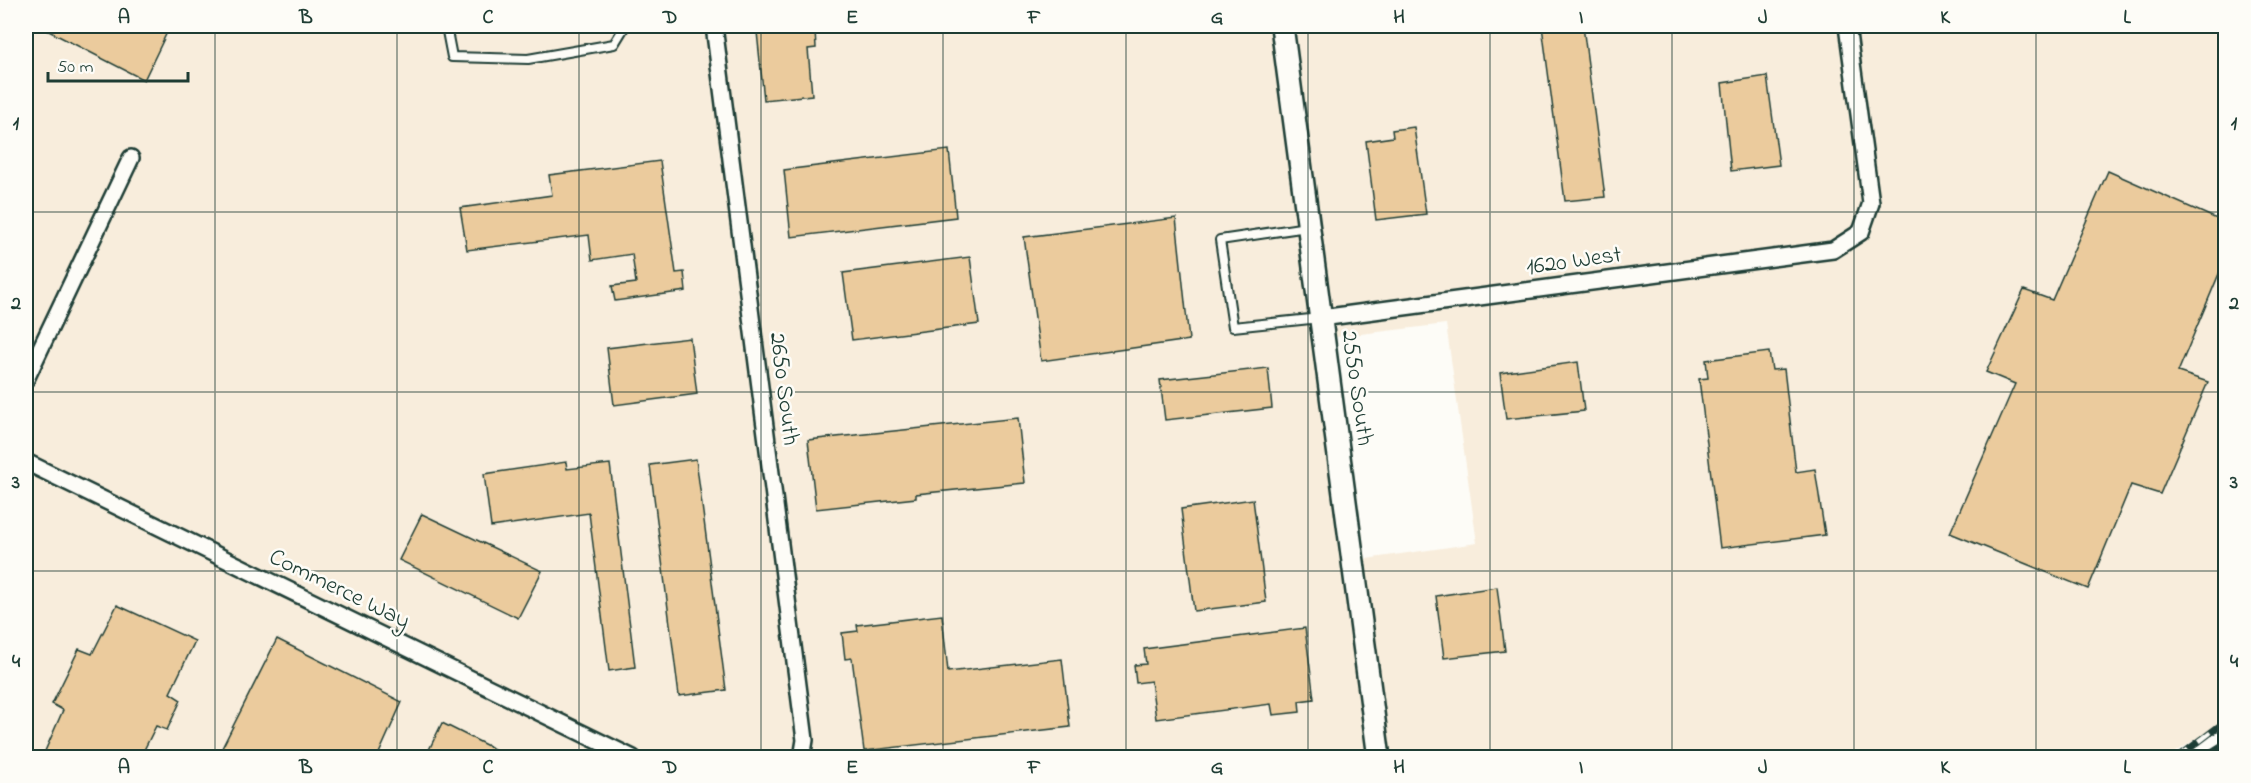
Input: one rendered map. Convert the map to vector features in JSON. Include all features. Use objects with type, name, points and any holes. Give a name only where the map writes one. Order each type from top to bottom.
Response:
[{"type":"main road","name":"2550 South","points":[[1282,26],[1379,758]]},
{"type":"street","name":"2650 South","points":[[714,26],[805,740],[802,758]]},
{"type":"street","name":"1620 West","points":[[1321,318],[1833,250],[1861,232],[1871,203],[1847,26]]},
{"type":"street","points":[[26,379],[131,158]]},
{"type":"street","name":"Commerce Way","points":[[26,462],[633,758]]},
{"type":"lane","points":[[446,26],[452,57],[528,59],[614,44],[626,26]]},
{"type":"lane","points":[[1309,227],[1220,240],[1233,327],[1321,318]]},
{"type":"shaded area","points":[[26,26],[2225,26],[2225,720],[2167,758],[26,757]],"holes":[[[1446,324],[1477,543],[1366,559],[1335,337]]]},
{"type":"building","points":[[39,26],[170,26],[144,80]]},
{"type":"building","points":[[803,26],[804,31],[815,30],[816,48],[808,49],[812,95],[764,100],[757,32]]},
{"type":"building","points":[[1542,26],[1583,26],[1605,197],[1565,201]]},
{"type":"building","points":[[1767,76],[1779,165],[1731,171],[1722,83]]},
{"type":"building","points":[[1414,127],[1426,214],[1376,220],[1366,141],[1393,137],[1392,130]]},
{"type":"building","points":[[949,150],[956,217],[791,237],[784,170]]},
{"type":"building","points":[[660,161],[676,273],[684,272],[686,291],[615,301],[612,286],[636,283],[632,254],[592,260],[589,235],[467,250],[460,208],[552,195],[549,175]]},
{"type":"building","points":[[2108,171],[2226,223],[2226,257],[2178,372],[2208,382],[2160,494],[2131,485],[2088,589],[1950,533],[2015,384],[1986,372],[2024,290],[2052,300]]},
{"type":"building","points":[[1176,218],[1189,340],[1041,361],[1024,237]]},
{"type":"building","points":[[970,257],[979,324],[852,340],[843,273]]},
{"type":"building","points":[[690,338],[697,394],[614,405],[607,348]]},
{"type":"building","points":[[1769,352],[1772,370],[1784,369],[1796,472],[1815,469],[1825,535],[1720,548],[1699,379],[1708,378],[1706,360]]},
{"type":"building","points":[[1578,362],[1584,411],[1506,419],[1500,373]]},
{"type":"building","points":[[1268,368],[1272,408],[1165,420],[1160,380]]},
{"type":"building","points":[[1018,418],[1025,483],[916,494],[916,498],[816,509],[808,440]]},
{"type":"building","points":[[696,459],[726,690],[679,696],[650,465]]},
{"type":"building","points":[[566,462],[567,469],[610,464],[635,667],[609,671],[589,513],[491,527],[484,474]]},
{"type":"building","points":[[1253,499],[1266,602],[1194,611],[1181,509]]},
{"type":"building","points":[[422,514],[542,571],[518,618],[399,560]]},
{"type":"building","points":[[1497,587],[1505,651],[1444,658],[1436,596]]},
{"type":"building","points":[[117,605],[195,641],[170,693],[181,700],[167,730],[156,726],[140,758],[42,758],[63,710],[52,704],[79,649],[92,654]]},
{"type":"building","points":[[942,615],[948,672],[1062,659],[1070,727],[864,751],[852,658],[845,659],[842,633],[858,631],[857,625]]},
{"type":"building","points":[[1305,628],[1314,699],[1299,701],[1300,712],[1273,715],[1271,704],[1156,719],[1151,681],[1136,683],[1134,665],[1146,664],[1144,649]]},
{"type":"building","points":[[277,639],[402,702],[377,758],[217,758]]},
{"type":"building","points":[[442,723],[512,758],[425,758]]},
{"type":"railway","points":[[2177,758],[2226,721]]},
{"type":"railway","points":[[2202,758],[2226,743]]}]
